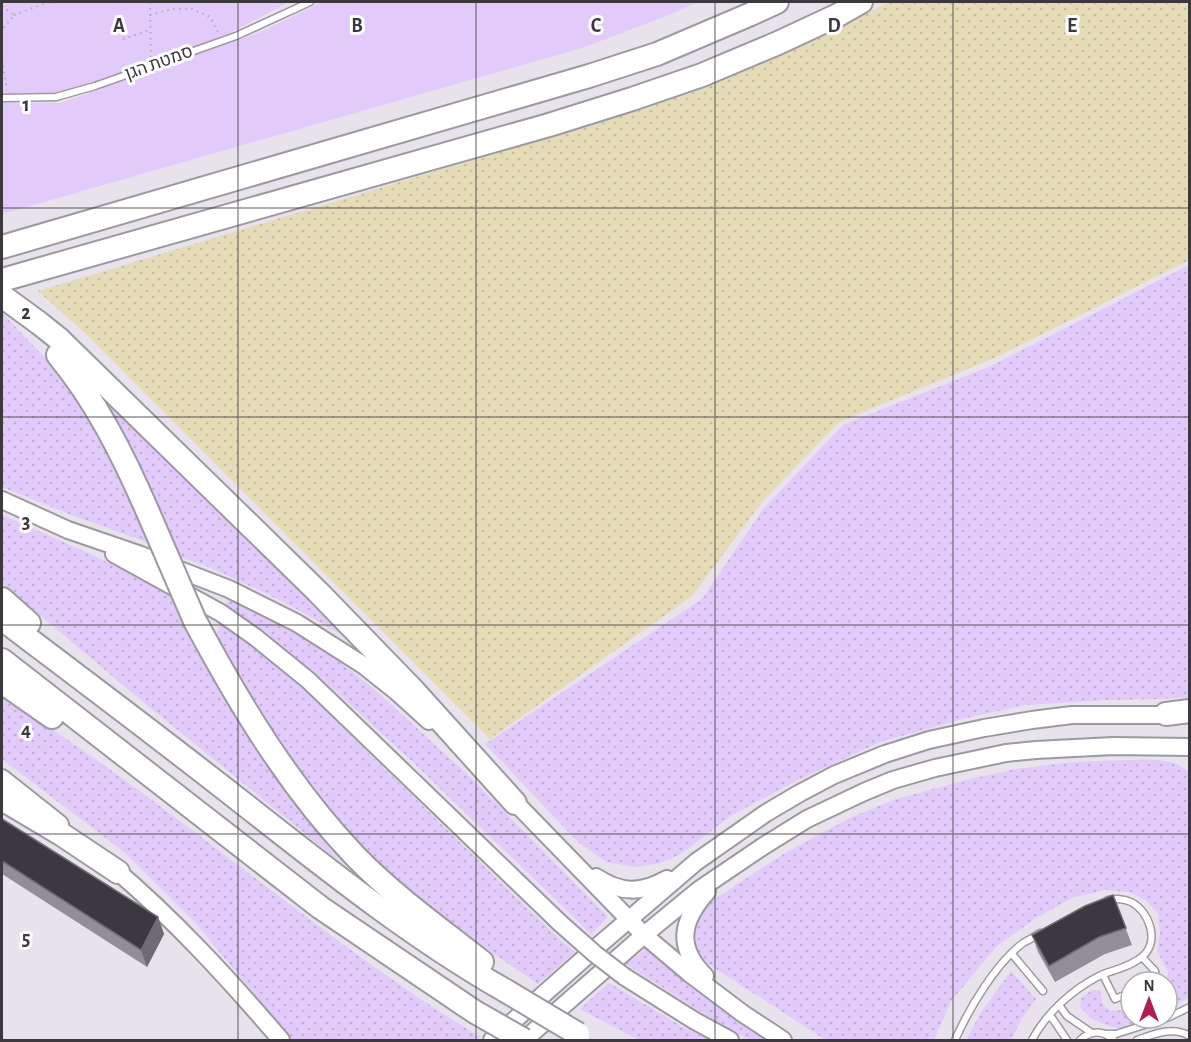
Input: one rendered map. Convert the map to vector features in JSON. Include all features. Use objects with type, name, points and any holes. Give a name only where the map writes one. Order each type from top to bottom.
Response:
[{"type":"highway","points":[[657,54],[743,2]]},
{"type":"highway","points":[[9,245],[657,54],[777,2]]},
{"type":"highway","points":[[2,280],[549,125],[632,99],[702,75],[778,43],[861,2]]},
{"type":"highway","points":[[2,298],[51,347],[98,410],[132,477],[195,621],[260,734],[289,776],[356,857],[509,988]]},
{"type":"highway","points":[[2,298],[39,322],[59,339],[318,592],[414,691],[515,802]]},
{"type":"highway","points":[[2,599],[154,734]]},
{"type":"highway","points":[[2,618],[357,892],[436,948],[509,988],[578,1034]]},
{"type":"highway","points":[[2,660],[321,908],[475,1012],[524,1041]]},
{"type":"highway","points":[[2,682],[283,879]]},
{"type":"highway","points":[[1166,714],[1190,714]]},
{"type":"highway","points":[[2,799],[61,834],[118,872]]},
{"type":"main road","points":[[2,500],[68,530],[221,613],[255,637],[308,680],[595,954],[625,977],[730,1041]]},
{"type":"main road","points":[[68,530],[229,589],[297,623],[380,678],[515,802],[644,934],[689,973],[783,1041]]},
{"type":"main road","points":[[492,1041],[628,919],[696,862],[756,819],[834,775],[885,754],[930,740],[984,728],[1072,715],[1166,714]]},
{"type":"main road","points":[[1159,746],[1178,752],[1190,759]]},
{"type":"main road","points":[[524,1041],[644,934],[699,889],[824,810],[893,780],[1006,753],[1036,750],[1190,747]]},
{"type":"main road","points":[[2,778],[118,872],[190,938],[281,1040]]},
{"type":"main road","points":[[575,863],[614,887],[639,890],[650,888],[696,862]]},
{"type":"main road","points":[[725,871],[699,901],[688,921],[685,944],[687,952],[700,971],[742,1013]]},
{"type":"lane","name":"סמטת הגן","points":[[5,98],[56,97],[95,86],[236,36],[310,2]]},
{"type":"lane","points":[[1033,1040],[1048,1017],[1078,988],[1142,957],[1148,950],[1152,932],[1148,919],[1141,909],[1120,899],[1098,904]]},
{"type":"lane","points":[[955,1041],[976,999],[1005,960],[1022,944],[1051,926]]},
{"type":"lane","points":[[1012,954],[1043,991]]},
{"type":"lane","points":[[1142,957],[1154,970]]},
{"type":"lane","points":[[1103,975],[1115,999],[1119,997]]},
{"type":"lane","points":[[1059,1005],[1067,1016],[1092,1033]]},
{"type":"lane","points":[[1048,1017],[1052,1018],[1067,1041]]},
{"type":"lane","points":[[1080,1041],[1092,1033],[1116,1034],[1129,1030]]},
{"type":"lane","points":[[1137,1041],[1164,1031],[1181,1032],[1190,1036]]},
{"type":"lane","points":[[1106,1034],[1114,1041]]},
{"type":"path","points":[[2,30],[14,15],[49,2]]},
{"type":"path","points":[[150,2],[151,65]]},
{"type":"path","points":[[2,6],[14,15]]},
{"type":"path","points":[[150,15],[172,9],[192,9],[210,17],[222,39]]},
{"type":"path","points":[[123,39],[150,30]]},
{"type":"path","points":[[2,60],[5,98]]},
{"type":"shaded area","points":[[2,2],[289,2],[218,39],[94,84],[56,93],[2,96]]},
{"type":"shaded area","points":[[322,2],[698,2],[582,48],[2,214],[2,102],[61,103],[263,31]]},
{"type":"shaded area","points":[[1189,265],[1189,697],[1026,705],[966,718],[880,742],[800,779],[732,815],[681,854],[660,863],[635,867],[606,862],[578,842],[485,744],[702,599],[764,508],[843,425],[991,366]]},
{"type":"shaded area","points":[[2,313],[68,382],[109,449],[149,543],[2,487]]},
{"type":"shaded area","points":[[94,386],[368,652],[272,597],[210,568],[180,557],[134,451]]},
{"type":"shaded area","points":[[2,515],[168,591],[214,681],[235,715],[300,810],[340,862],[130,691],[2,583]]},
{"type":"shaded area","points":[[231,597],[319,646],[372,687],[469,776],[608,917],[591,934],[416,765],[318,675],[225,607]]},
{"type":"shaded area","points":[[221,625],[262,653],[304,690],[575,952],[538,984],[440,915],[385,869],[309,784],[254,706],[214,639]]},
{"type":"shaded area","points":[[2,694],[145,795],[359,956],[480,1037],[475,1040],[292,1040],[195,922],[124,852],[2,759]]},
{"type":"shaded area","points":[[1152,760],[1175,764],[1189,772],[1189,997],[1179,1003],[1179,970],[1167,970],[1157,951],[1160,933],[1158,914],[1146,900],[1129,892],[1105,890],[1074,897],[1036,918],[997,946],[951,1001],[934,1040],[826,1040],[707,963],[694,947],[694,930],[699,914],[710,902],[785,853],[852,817],[896,799],[966,780],[1016,769],[1074,762]]},
{"type":"shaded area","points":[[648,947],[717,1007],[767,1040],[750,1040],[715,1021],[626,964]]},
{"type":"shaded area","points":[[1011,971],[1036,999],[1021,1020],[1011,1040],[966,1040],[982,1011]]},
{"type":"shaded area","points":[[609,983],[709,1040],[639,1040],[580,1009]]},
{"type":"shaded area","points":[[1092,990],[1100,991],[1103,1005],[1111,1011],[1119,1010],[1119,1028],[1092,1019],[1080,1007],[1081,998]]},
{"type":"sand","points":[[890,2],[1189,2],[1189,260],[1001,355],[839,422],[762,502],[692,596],[490,739],[85,333],[38,291],[649,107],[764,63]]},
{"type":"building","points":[[2,819],[158,917],[141,950],[2,861]]},
{"type":"building","points":[[1113,895],[1126,928],[1099,937],[1049,966],[1032,935],[1085,906]]}]
